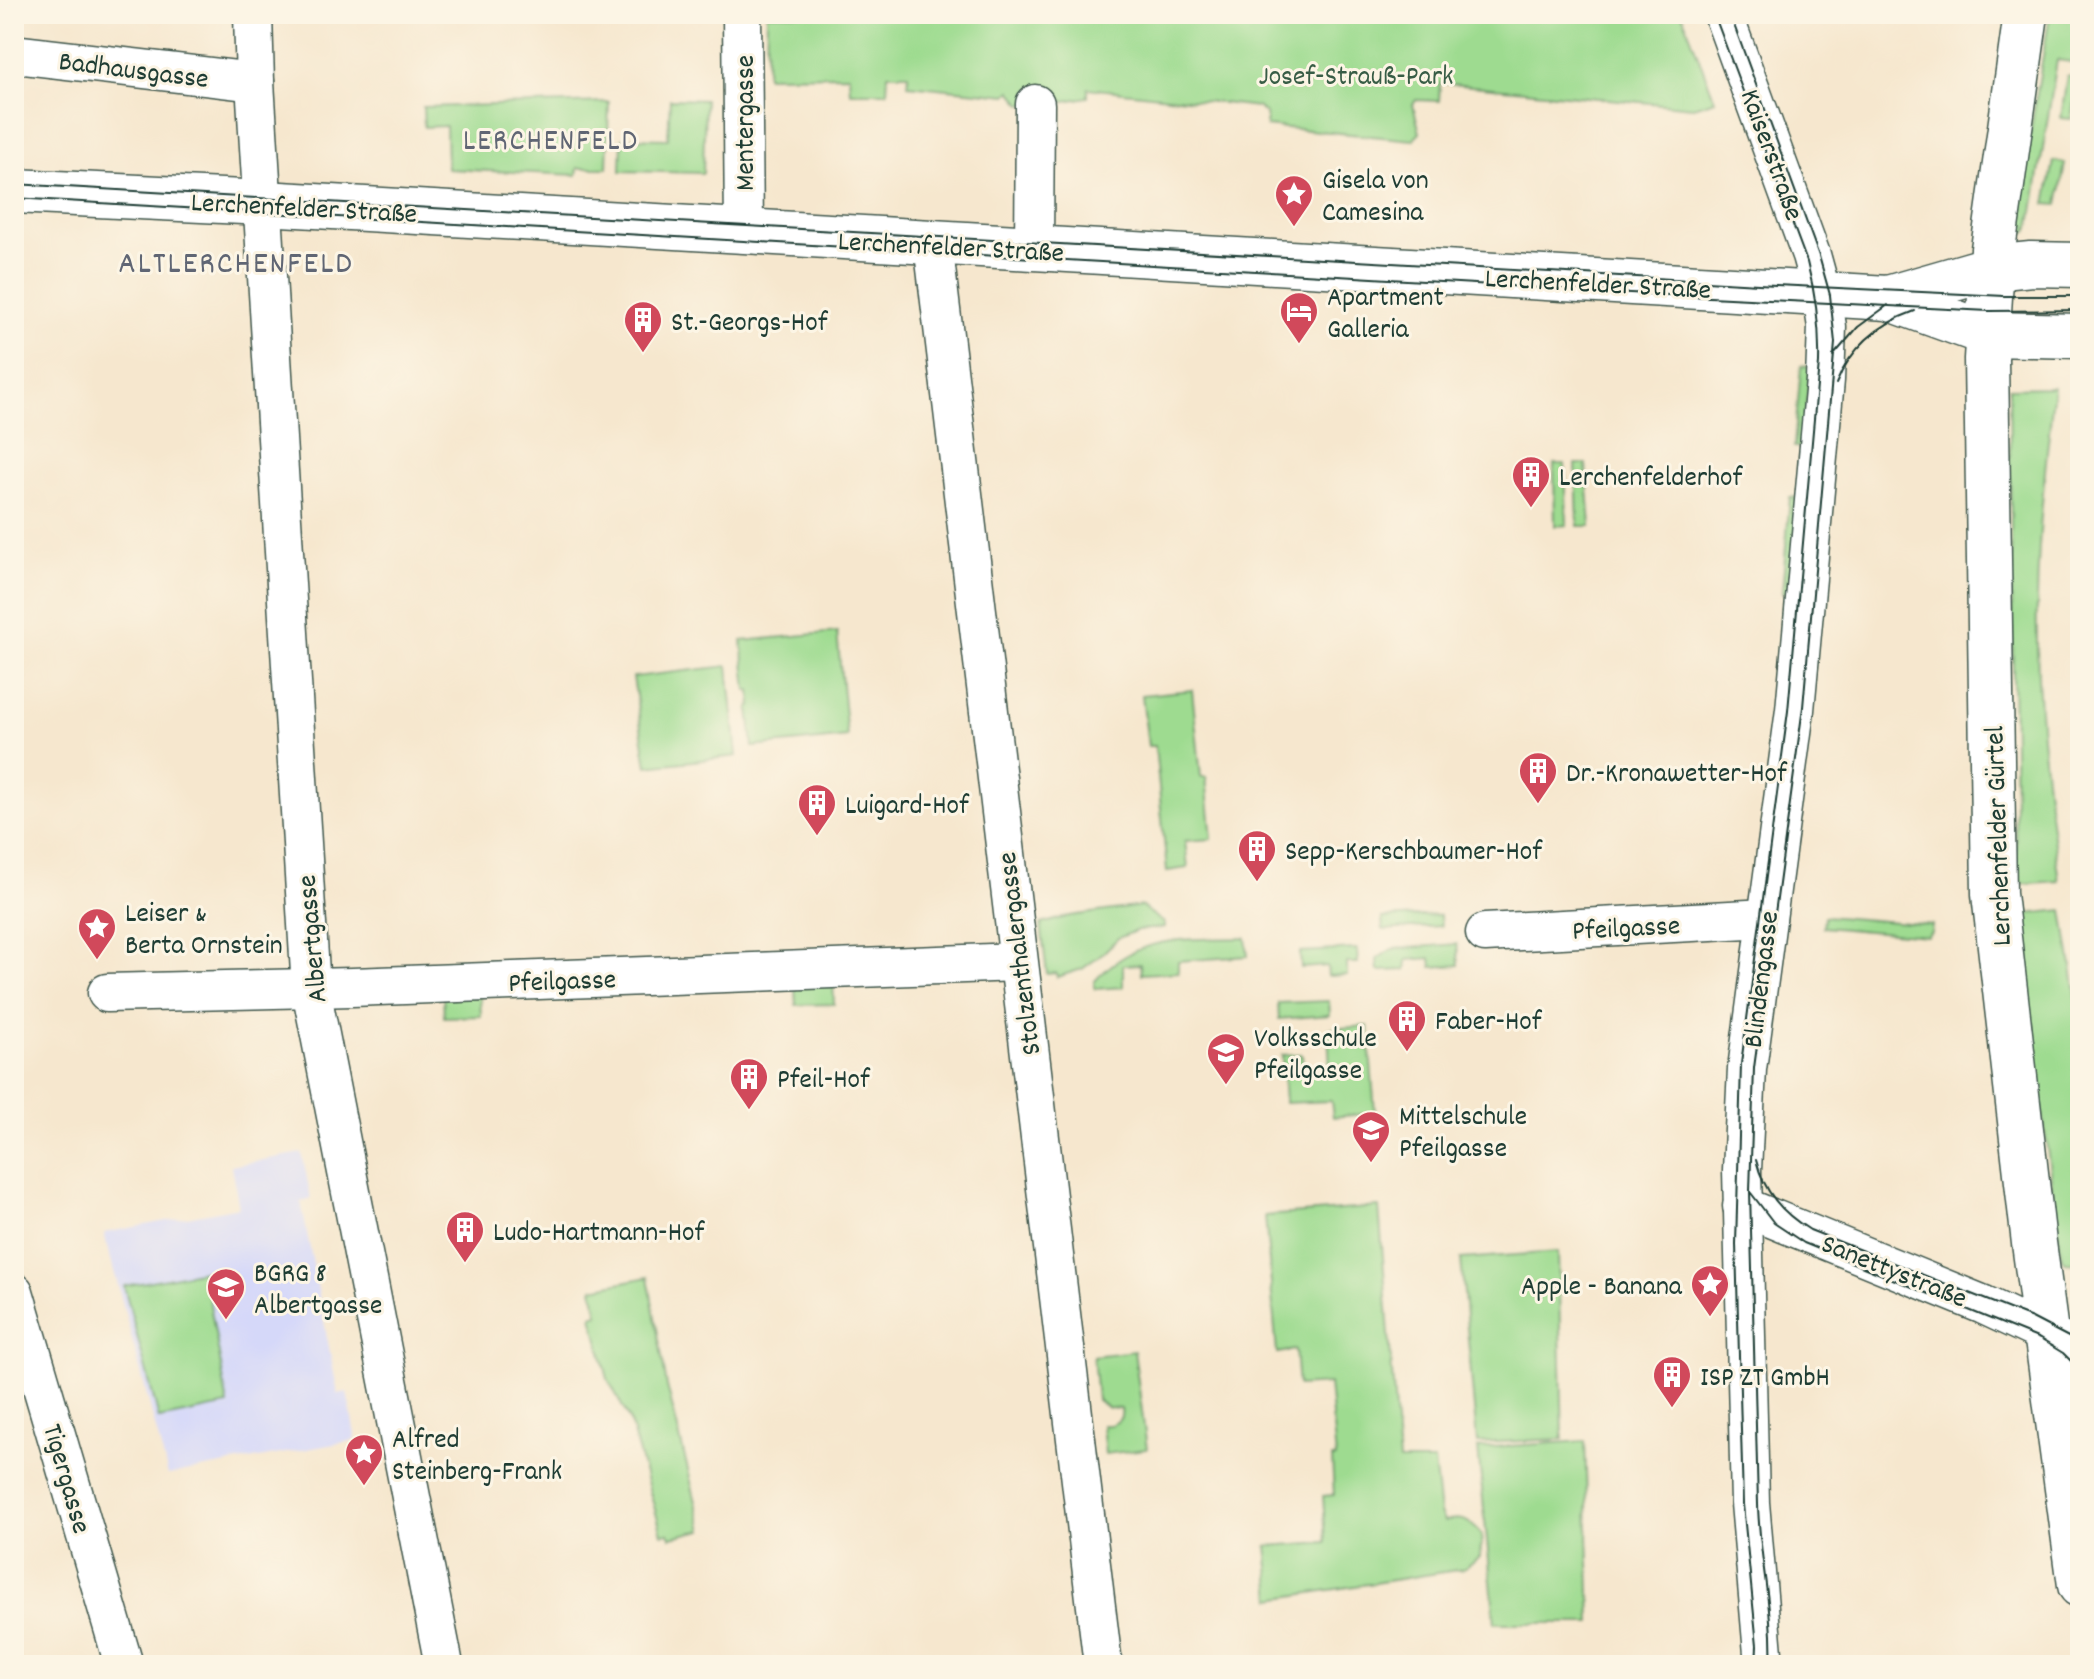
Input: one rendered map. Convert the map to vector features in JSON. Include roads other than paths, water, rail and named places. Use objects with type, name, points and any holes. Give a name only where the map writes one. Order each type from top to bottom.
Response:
[{"type":"main road","name":"Lerchenfelder Gürtel","points":[[2026,14],[2002,175],[1988,334],[1985,422],[1995,905],[2063,1343],[2080,1585]]},
{"type":"main road","name":"Lerchenfelder Straße","points":[[14,191],[1888,298],[1988,334]]},
{"type":"main road","points":[[1992,268],[2031,264],[2080,265]]},
{"type":"main road","name":"Lerchenfelder Straße","points":[[1888,298],[1992,268]]},
{"type":"main road","points":[[1988,334],[2080,336]]},
{"type":"street","name":"Albertgasse","points":[[253,14],[311,989],[444,1665]]},
{"type":"street","name":"Mentergasse","points":[[742,14],[744,233]]},
{"type":"street","name":"Kaiserstraße","points":[[1723,14],[1804,235],[1822,295]]},
{"type":"street","name":"Badhausgasse","points":[[14,54],[255,82]]},
{"type":"street","points":[[1034,249],[1035,104]]},
{"type":"street","name":"Stolzenthalergasse","points":[[933,243],[1103,1665]]},
{"type":"street","name":"Blindengasse","points":[[1764,1665],[1750,1503],[1742,1206],[1747,1069],[1795,710],[1817,489],[1827,352],[1822,295]]},
{"type":"street","name":"Pfeilgasse","points":[[1485,933],[1767,918]]},
{"type":"street","name":"Pfeilgasse","points":[[107,993],[311,989],[1018,962]]},
{"type":"street","name":"Sanettystraße","points":[[1742,1206],[1984,1305],[2063,1343]]},
{"type":"street","name":"Tigergasse","points":[[14,1292],[124,1665]]},
{"type":"tram line","points":[[1714,14],[1807,262],[1817,312],[1819,350],[1788,711],[1741,1064],[1736,1244],[1743,1504],[1757,1645],[1756,1665]]},
{"type":"tram line","points":[[1730,14],[1819,256],[1830,295],[1835,343],[1803,707],[1754,1068],[1750,1191],[1758,1504],[1771,1665]]},
{"type":"tram line","points":[[14,184],[1776,285],[2005,296],[2080,296]]},
{"type":"tram line","points":[[14,198],[1610,292],[1989,311],[2080,310]]},
{"type":"tram line","points":[[1833,356],[1858,327],[1888,305]]},
{"type":"tram line","points":[[1836,384],[1849,359],[1867,338],[1915,311]]},
{"type":"tram line","points":[[1756,1160],[1769,1192],[1791,1216],[1810,1230],[2032,1318],[2080,1343]]},
{"type":"tram line","points":[[1751,1193],[1774,1223],[1804,1243],[2040,1339],[2063,1353],[2080,1370]]},
{"type":"place","name":"Gisela von Camesina","points":[[1294,228]]},
{"type":"place","name":"Apartment Galleria","points":[[1299,345]]},
{"type":"place","name":"St.-Georgs-Hof","points":[[643,354]]},
{"type":"place","name":"Lerchenfelderhof","points":[[1531,509]]},
{"type":"place","name":"Dr.-Kronawetter-Hof","points":[[1538,805]]},
{"type":"place","name":"Luigard-Hof","points":[[817,837]]},
{"type":"place","name":"Sepp-Kerschbaumer-Hof","points":[[1257,883]]},
{"type":"place","name":"Leiser & Berta Ornstein","points":[[97,961]]},
{"type":"place","name":"Faber-Hof","points":[[1407,1053]]},
{"type":"place","name":"Volksschule Pfeilgasse","points":[[1226,1086]]},
{"type":"place","name":"Pfeil-Hof","points":[[749,1111]]},
{"type":"place","name":"Mittelschule Pfeilgasse","points":[[1371,1164]]},
{"type":"place","name":"Ludo-Hartmann-Hof","points":[[465,1264]]},
{"type":"place","name":"Apple - Banana","points":[[1710,1318]]},
{"type":"place","name":"BGRG 8 Albertgasse","points":[[226,1321]]},
{"type":"place","name":"ISP ZT GmbH","points":[[1672,1409]]},
{"type":"place","name":"Alfred Steinberg-Frank","points":[[364,1487]]},
{"type":"district","name":"LERCHENFELD","points":[[551,139]]},
{"type":"district","name":"ALTLERCHENFELD","points":[[236,261]]},
{"type":"park label","name":"Josef-Strauß-Park","points":[[1356,74]]}]
